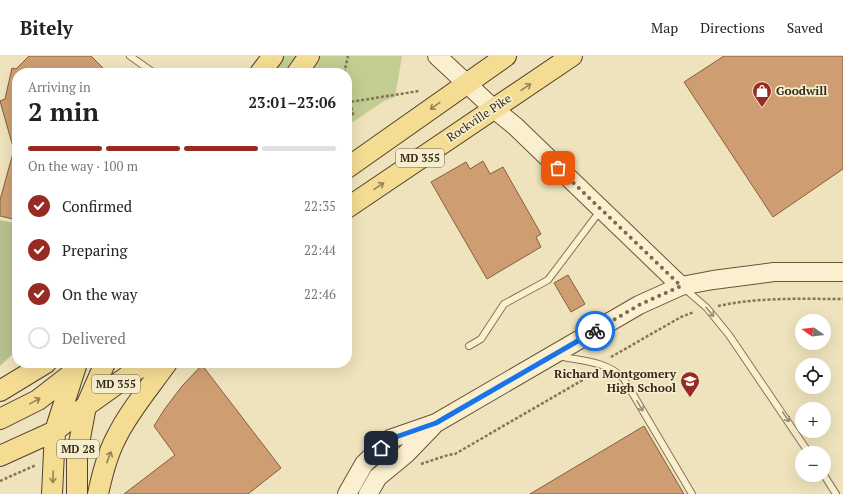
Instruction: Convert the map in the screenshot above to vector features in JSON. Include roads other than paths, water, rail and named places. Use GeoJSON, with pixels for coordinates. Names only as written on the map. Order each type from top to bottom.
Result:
{"type":"FeatureCollection","features":[{"type":"Feature","properties":{"kind":"main road"},"geometry":{"type":"LineString","coordinates":[[264,68],[273,56]]}},
{"type":"Feature","properties":{"kind":"main road"},"geometry":{"type":"LineString","coordinates":[[301,68],[309,56]]}},
{"type":"Feature","properties":{"kind":"main road","name":"MD 355"},"geometry":{"type":"LineString","coordinates":[[352,164],[506,56]]}},
{"type":"Feature","properties":{"kind":"main road","name":"Rockville Pike"},"geometry":{"type":"LineString","coordinates":[[352,205],[572,56]]}},
{"type":"Feature","properties":{"kind":"main road"},"geometry":{"type":"LineString","coordinates":[[4,389],[22,368]]}},
{"type":"Feature","properties":{"kind":"main road"},"geometry":{"type":"LineString","coordinates":[[4,389],[38,368]]}},
{"type":"Feature","properties":{"kind":"main road"},"geometry":{"type":"LineString","coordinates":[[0,419],[38,400],[77,368]]}},
{"type":"Feature","properties":{"kind":"main road","name":"MD 28"},"geometry":{"type":"LineString","coordinates":[[52,494],[55,431],[78,368]]}},
{"type":"Feature","properties":{"kind":"main road"},"geometry":{"type":"LineString","coordinates":[[55,431],[75,402],[103,368]]}},
{"type":"Feature","properties":{"kind":"main road","name":"MD 28"},"geometry":{"type":"LineString","coordinates":[[77,494],[77,454],[86,406],[104,368]]}},
{"type":"Feature","properties":{"kind":"main road","name":"MD 355"},"geometry":{"type":"LineString","coordinates":[[0,456],[55,431],[86,406],[139,368]]}},
{"type":"Feature","properties":{"kind":"main road"},"geometry":{"type":"LineString","coordinates":[[98,494],[103,471],[116,437],[163,368]]}},
{"type":"Feature","properties":{"kind":"street"},"geometry":{"type":"LineString","coordinates":[[437,56],[494,109],[515,126],[681,286]]}},
{"type":"Feature","properties":{"kind":"street"},"geometry":{"type":"LineString","coordinates":[[347,494],[364,464],[390,439],[436,423],[639,305],[681,286],[774,272],[843,272]]}},
{"type":"Feature","properties":{"kind":"street"},"geometry":{"type":"LineString","coordinates":[[368,494],[378,477],[406,454],[436,423]]}},
{"type":"Feature","properties":{"kind":"lane"},"geometry":{"type":"LineString","coordinates":[[130,56],[147,68]]}},
{"type":"Feature","properties":{"kind":"lane"},"geometry":{"type":"LineString","coordinates":[[469,346],[481,339],[504,304],[548,280],[602,209]]}},
{"type":"Feature","properties":{"kind":"lane"},"geometry":{"type":"LineString","coordinates":[[681,286],[707,308],[729,335],[805,446]]}},
{"type":"Feature","properties":{"kind":"lane"},"geometry":{"type":"LineString","coordinates":[[553,355],[604,365],[617,371],[624,379],[692,494]]}},
{"type":"Feature","properties":{"kind":"lane"},"geometry":{"type":"LineString","coordinates":[[828,482],[836,494]]}},
{"type":"Feature","properties":{"kind":"place","name":"Goodwill"},"geometry":{"type":"Point","coordinates":[762,108]}},
{"type":"Feature","properties":{"kind":"place","name":"Richard Montgomery High School"},"geometry":{"type":"Point","coordinates":[690,398]}}]}
